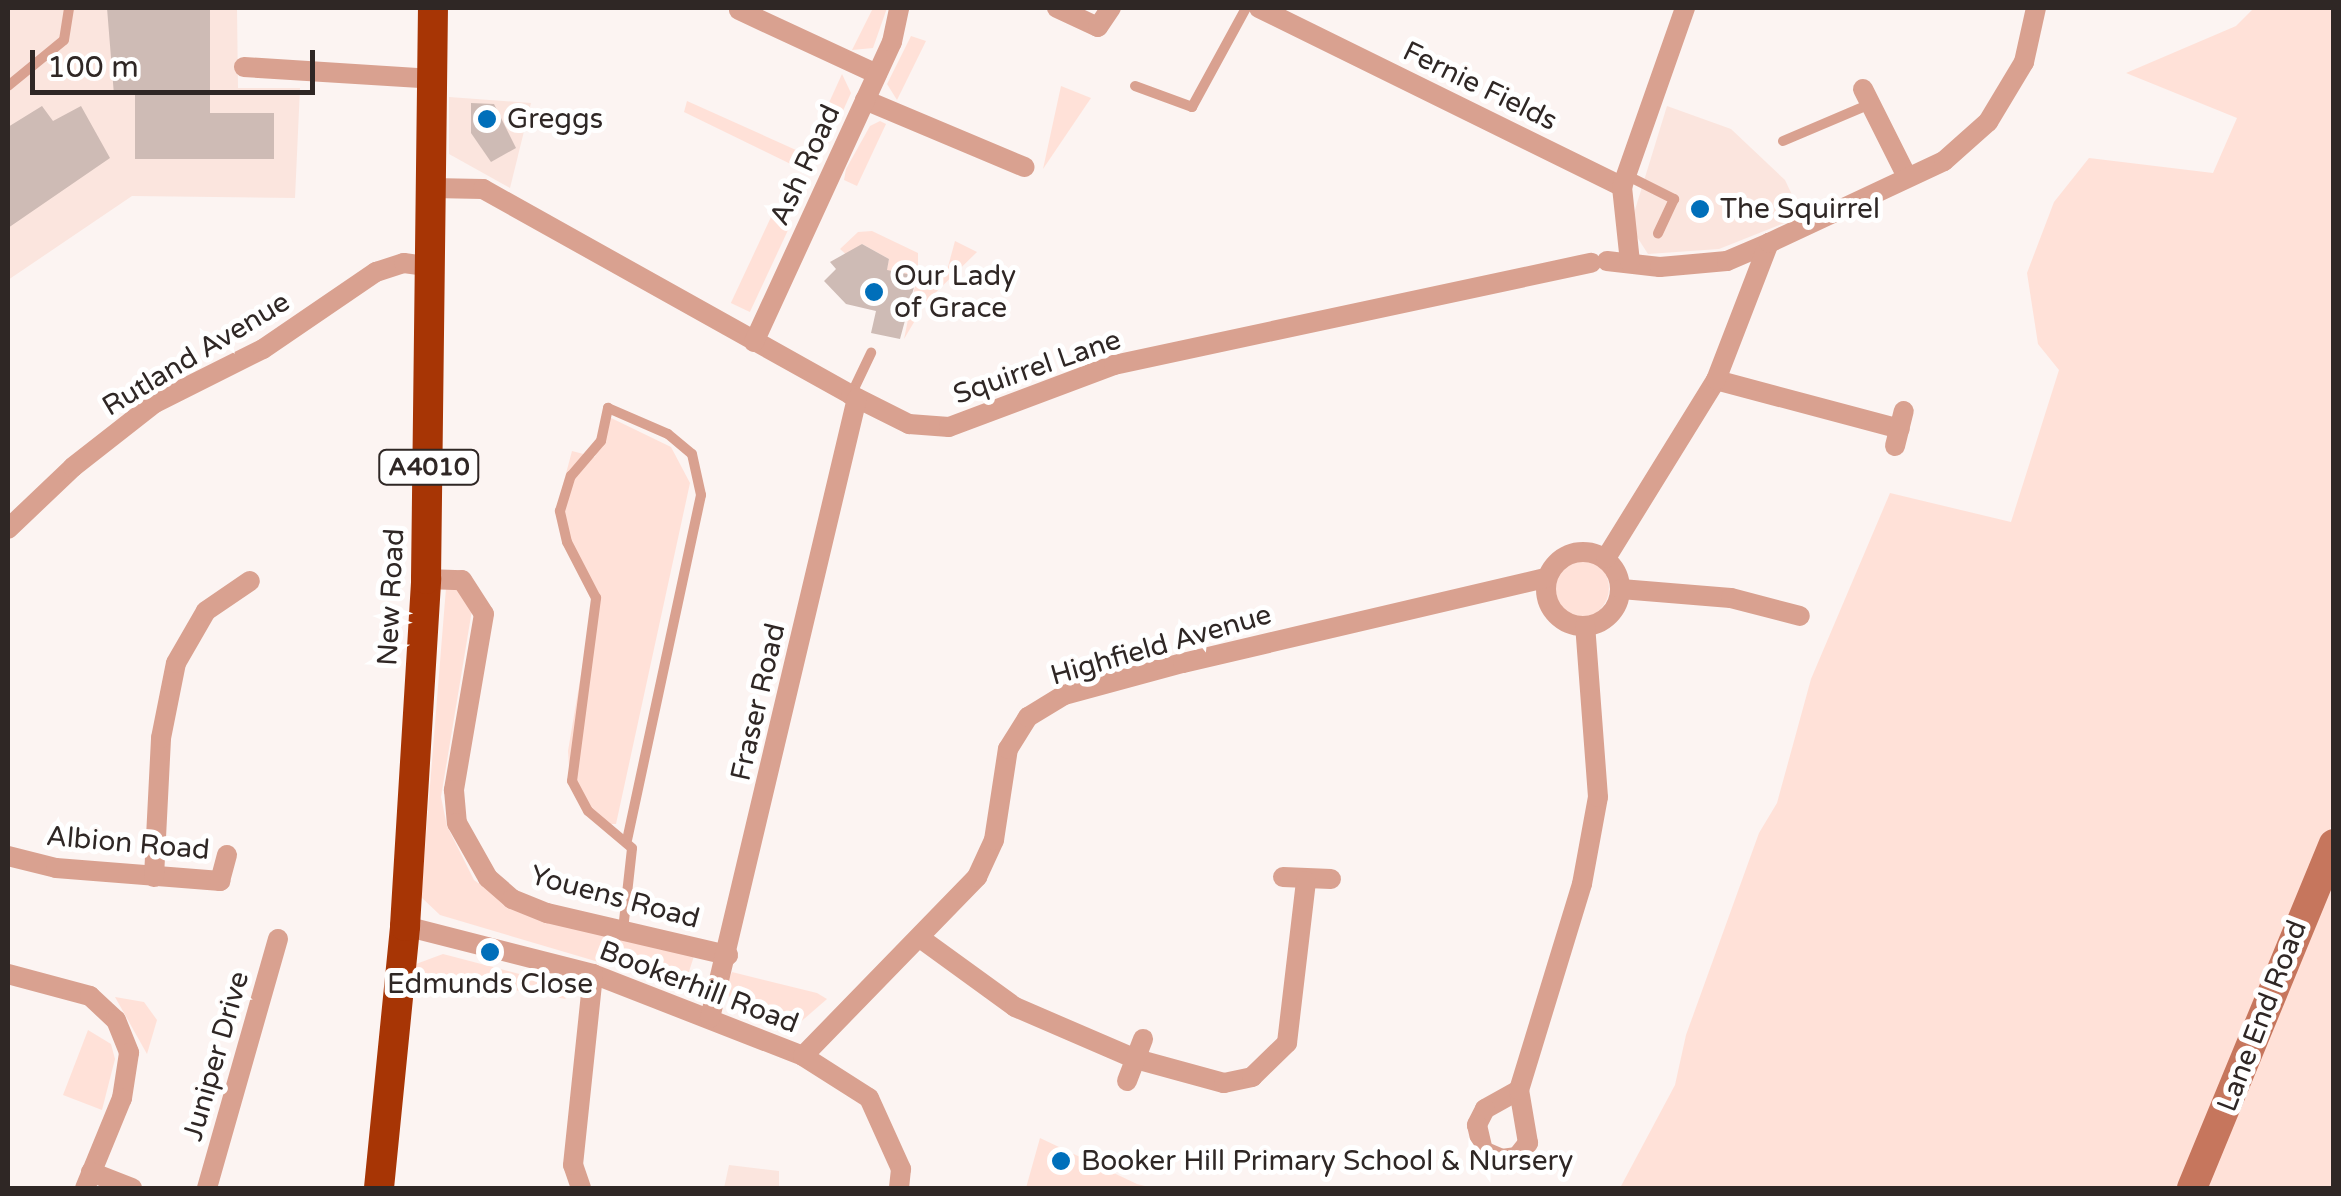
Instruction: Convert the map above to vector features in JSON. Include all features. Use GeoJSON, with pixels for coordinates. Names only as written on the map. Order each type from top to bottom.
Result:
{"type":"FeatureCollection","features":[{"type":"Feature","properties":{"kind":"highway","name":"New Road"},"geometry":{"type":"LineString","coordinates":[[379,1188],[405,926],[426,578],[433,8]]}},
{"type":"Feature","properties":{"kind":"street","name":"Ash Road"},"geometry":{"type":"LineString","coordinates":[[754,342],[877,74],[899,8]]}},
{"type":"Feature","properties":{"kind":"street"},"geometry":{"type":"LineString","coordinates":[[1057,8],[1098,27],[1111,8]]}},
{"type":"Feature","properties":{"kind":"street","name":"Fernie Fields"},"geometry":{"type":"LineString","coordinates":[[1260,8],[1624,181]]}},
{"type":"Feature","properties":{"kind":"street"},"geometry":{"type":"LineString","coordinates":[[1630,262],[1624,181],[1685,8]]}},
{"type":"Feature","properties":{"kind":"street","name":"Squirrel Lane"},"geometry":{"type":"LineString","coordinates":[[432,188],[483,189],[754,342],[909,424],[949,426],[1114,366],[1599,262],[1727,261],[1906,175],[1944,161],[1988,122],[2024,62],[2036,8]]}},
{"type":"Feature","properties":{"kind":"street"},"geometry":{"type":"LineString","coordinates":[[740,10],[877,74]]}},
{"type":"Feature","properties":{"kind":"street"},"geometry":{"type":"LineString","coordinates":[[244,67],[433,79]]}},
{"type":"Feature","properties":{"kind":"street"},"geometry":{"type":"LineString","coordinates":[[1867,96],[1906,175]]}},
{"type":"Feature","properties":{"kind":"street"},"geometry":{"type":"LineString","coordinates":[[864,100],[1024,167]]}},
{"type":"Feature","properties":{"kind":"street"},"geometry":{"type":"LineString","coordinates":[[1606,558],[1716,380],[1755,270],[1769,243]]}},
{"type":"Feature","properties":{"kind":"street","name":"Rutland Avenue"},"geometry":{"type":"LineString","coordinates":[[8,529],[73,467],[155,404],[263,349],[376,272],[404,263],[432,267]]}},
{"type":"Feature","properties":{"kind":"street"},"geometry":{"type":"LineString","coordinates":[[1716,380],[1900,429]]}},
{"type":"Feature","properties":{"kind":"street","name":"Fraser Road"},"geometry":{"type":"LineString","coordinates":[[710,1018],[728,956],[854,396]]}},
{"type":"Feature","properties":{"kind":"street"},"geometry":{"type":"LineString","coordinates":[[1570,552],[1606,558],[1620,589],[1610,614],[1585,626],[1558,618],[1549,606],[1546,578],[1570,552]]}},
{"type":"Feature","properties":{"kind":"street","name":"Youens Road"},"geometry":{"type":"LineString","coordinates":[[426,578],[462,580],[476,593],[484,614],[454,790],[469,854],[512,899],[728,956]]}},
{"type":"Feature","properties":{"kind":"street","name":"Highfield Avenue"},"geometry":{"type":"LineString","coordinates":[[803,1056],[977,877],[994,840],[1008,749],[1028,717],[1052,702],[1182,663],[1546,578]]}},
{"type":"Feature","properties":{"kind":"street"},"geometry":{"type":"LineString","coordinates":[[154,877],[161,738],[176,663],[206,611],[250,581]]}},
{"type":"Feature","properties":{"kind":"street"},"geometry":{"type":"LineString","coordinates":[[1620,589],[1731,598],[1800,616]]}},
{"type":"Feature","properties":{"kind":"street"},"geometry":{"type":"LineString","coordinates":[[1519,1090],[1582,884],[1598,796],[1585,626]]}},
{"type":"Feature","properties":{"kind":"street","name":"Lane End Road"},"geometry":{"type":"LineString","coordinates":[[2192,1188],[2334,844]]}},
{"type":"Feature","properties":{"kind":"street","name":"Albion Road"},"geometry":{"type":"LineString","coordinates":[[8,856],[56,868],[220,881],[227,856]]}},
{"type":"Feature","properties":{"kind":"street"},"geometry":{"type":"LineString","coordinates":[[1283,877],[1331,879]]}},
{"type":"Feature","properties":{"kind":"street"},"geometry":{"type":"LineString","coordinates":[[920,938],[1015,1008],[1224,1082],[1252,1077],[1287,1044],[1295,1018],[1306,880]]}},
{"type":"Feature","properties":{"kind":"street","name":"Bookerhill Road"},"geometry":{"type":"LineString","coordinates":[[405,926],[593,974],[803,1056],[869,1098],[901,1169],[899,1188]]}},
{"type":"Feature","properties":{"kind":"street","name":"Juniper Drive"},"geometry":{"type":"LineString","coordinates":[[207,1188],[278,938]]}},
{"type":"Feature","properties":{"kind":"street"},"geometry":{"type":"LineString","coordinates":[[8,974],[90,996],[116,1020],[129,1052],[122,1098],[88,1180],[132,1188]]}},
{"type":"Feature","properties":{"kind":"street"},"geometry":{"type":"LineString","coordinates":[[580,1188],[573,1165],[593,974]]}},
{"type":"Feature","properties":{"kind":"street"},"geometry":{"type":"LineString","coordinates":[[1127,1082],[1139,1049]]}},
{"type":"Feature","properties":{"kind":"lane"},"geometry":{"type":"LineString","coordinates":[[8,86],[64,40],[69,8]]}},
{"type":"Feature","properties":{"kind":"lane"},"geometry":{"type":"LineString","coordinates":[[1135,86],[1192,107],[1246,8]]}},
{"type":"Feature","properties":{"kind":"lane"},"geometry":{"type":"LineString","coordinates":[[1783,141],[1867,96]]}},
{"type":"Feature","properties":{"kind":"lane"},"geometry":{"type":"LineString","coordinates":[[1624,181],[1674,199],[1658,233]]}},
{"type":"Feature","properties":{"kind":"lane"},"geometry":{"type":"LineString","coordinates":[[854,396],[870,354]]}},
{"type":"Feature","properties":{"kind":"lane"},"geometry":{"type":"LineString","coordinates":[[623,930],[634,863],[628,839],[701,494],[692,454],[668,434],[608,408],[600,441],[570,476],[560,512],[567,542],[596,598],[572,781],[588,811],[628,839]]}},
{"type":"Feature","properties":{"kind":"shaded area"},"geometry":{"type":"Polygon","coordinates":[[[8,8],[237,8],[238,88],[300,88],[295,198],[132,196],[8,280],[8,8]]]}},
{"type":"Feature","properties":{"kind":"shaded area"},"geometry":{"type":"Polygon","coordinates":[[[873,8],[887,8],[873,48],[852,50],[873,8]]]}},
{"type":"Feature","properties":{"kind":"shaded area"},"geometry":{"type":"Polygon","coordinates":[[[2254,8],[2333,8],[2333,822],[2186,1188],[1620,1188],[1675,1085],[1686,1035],[1759,833],[1777,803],[1811,679],[1890,493],[2011,522],[2059,370],[2038,344],[2027,273],[2054,202],[2089,158],[2213,173],[2237,118],[2126,73],[2236,26],[2254,8]]]}},
{"type":"Feature","properties":{"kind":"shaded area"},"geometry":{"type":"Polygon","coordinates":[[[911,36],[926,41],[897,100],[887,84],[911,36]]]}},
{"type":"Feature","properties":{"kind":"shaded area"},"geometry":{"type":"Polygon","coordinates":[[[842,74],[851,93],[823,155],[808,149],[842,74]]]}},
{"type":"Feature","properties":{"kind":"shaded area"},"geometry":{"type":"Polygon","coordinates":[[[1061,86],[1091,98],[1043,169],[1061,86]]]}},
{"type":"Feature","properties":{"kind":"shaded area"},"geometry":{"type":"Polygon","coordinates":[[[449,97],[531,103],[510,188],[449,154],[449,97]]]}},
{"type":"Feature","properties":{"kind":"shaded area"},"geometry":{"type":"Polygon","coordinates":[[[687,101],[816,159],[809,173],[684,112],[687,101]]]}},
{"type":"Feature","properties":{"kind":"shaded area"},"geometry":{"type":"Polygon","coordinates":[[[1667,106],[1731,129],[1785,180],[1802,216],[1719,249],[1648,254],[1630,226],[1667,106]]]}},
{"type":"Feature","properties":{"kind":"shaded area"},"geometry":{"type":"Polygon","coordinates":[[[880,121],[886,124],[857,186],[844,180],[870,126],[880,121]]]}},
{"type":"Feature","properties":{"kind":"shaded area"},"geometry":{"type":"Polygon","coordinates":[[[771,217],[790,226],[750,312],[731,303],[771,217]]]}},
{"type":"Feature","properties":{"kind":"shaded area"},"geometry":{"type":"Polygon","coordinates":[[[872,231],[918,253],[918,270],[946,274],[955,241],[977,252],[926,302],[904,339],[917,276],[886,273],[889,259],[862,244],[849,257],[840,249],[858,232],[872,231]]]}},
{"type":"Feature","properties":{"kind":"shaded area"},"geometry":{"type":"Polygon","coordinates":[[[607,416],[671,447],[690,483],[616,824],[606,824],[589,815],[570,782],[568,751],[593,603],[564,546],[560,496],[572,451],[595,457],[607,416]]]}},
{"type":"Feature","properties":{"kind":"shaded area"},"geometry":{"type":"Polygon","coordinates":[[[1579,558],[1600,567],[1609,588],[1600,609],[1579,618],[1558,609],[1549,588],[1558,567],[1579,558]]]}},
{"type":"Feature","properties":{"kind":"shaded area"},"geometry":{"type":"Polygon","coordinates":[[[446,588],[464,588],[472,610],[441,797],[447,826],[474,880],[500,899],[694,956],[686,981],[663,981],[440,915],[421,897],[446,588]]]}},
{"type":"Feature","properties":{"kind":"shaded area"},"geometry":{"type":"Polygon","coordinates":[[[2333,864],[2333,1188],[2206,1188],[2333,864]]]}},
{"type":"Feature","properties":{"kind":"shaded area"},"geometry":{"type":"Polygon","coordinates":[[[443,954],[554,983],[566,999],[415,973],[416,964],[443,954]]]}},
{"type":"Feature","properties":{"kind":"shaded area"},"geometry":{"type":"Polygon","coordinates":[[[732,972],[817,993],[827,999],[789,1032],[740,1014],[725,989],[732,972]]]}},
{"type":"Feature","properties":{"kind":"shaded area"},"geometry":{"type":"Polygon","coordinates":[[[115,997],[144,1002],[157,1020],[147,1054],[115,997]]]}},
{"type":"Feature","properties":{"kind":"shaded area"},"geometry":{"type":"Polygon","coordinates":[[[88,1030],[111,1044],[115,1059],[102,1110],[63,1095],[88,1030]]]}},
{"type":"Feature","properties":{"kind":"shaded area","name":"Booker Hill Primary School & Nursery"},"geometry":{"type":"Polygon","coordinates":[[[1040,1138],[1137,1184],[1153,1188],[1026,1188],[1040,1138]]]}},
{"type":"Feature","properties":{"kind":"shaded area"},"geometry":{"type":"Polygon","coordinates":[[[729,1165],[779,1171],[779,1188],[724,1188],[729,1165]]]}},
{"type":"Feature","properties":{"kind":"building"},"geometry":{"type":"Polygon","coordinates":[[[107,8],[210,8],[210,113],[274,113],[274,159],[135,159],[135,95],[114,95],[107,8]]]}},
{"type":"Feature","properties":{"kind":"building","name":"Greggs"},"geometry":{"type":"Polygon","coordinates":[[[471,103],[494,104],[516,148],[491,162],[471,133],[471,103]]]}},
{"type":"Feature","properties":{"kind":"building"},"geometry":{"type":"Polygon","coordinates":[[[42,106],[53,121],[81,106],[110,158],[8,228],[8,127],[42,106]]]}},
{"type":"Feature","properties":{"kind":"building","name":"Our Lady of Grace"},"geometry":{"type":"Polygon","coordinates":[[[862,244],[889,259],[887,270],[917,276],[900,339],[871,333],[876,311],[846,304],[824,281],[836,269],[830,262],[862,244]]]}},
{"type":"Feature","properties":{"kind":"place","name":"Greggs"},"geometry":{"type":"Point","coordinates":[487,119]}},
{"type":"Feature","properties":{"kind":"place","name":"The Squirrel"},"geometry":{"type":"Point","coordinates":[1700,209]}},
{"type":"Feature","properties":{"kind":"place","name":"Our Lady of Grace"},"geometry":{"type":"Point","coordinates":[874,292]}},
{"type":"Feature","properties":{"kind":"place","name":"Edmunds Close"},"geometry":{"type":"Point","coordinates":[490,952]}},
{"type":"Feature","properties":{"kind":"place","name":"Booker Hill Primary School & Nursery"},"geometry":{"type":"Point","coordinates":[1061,1161]}}]}
